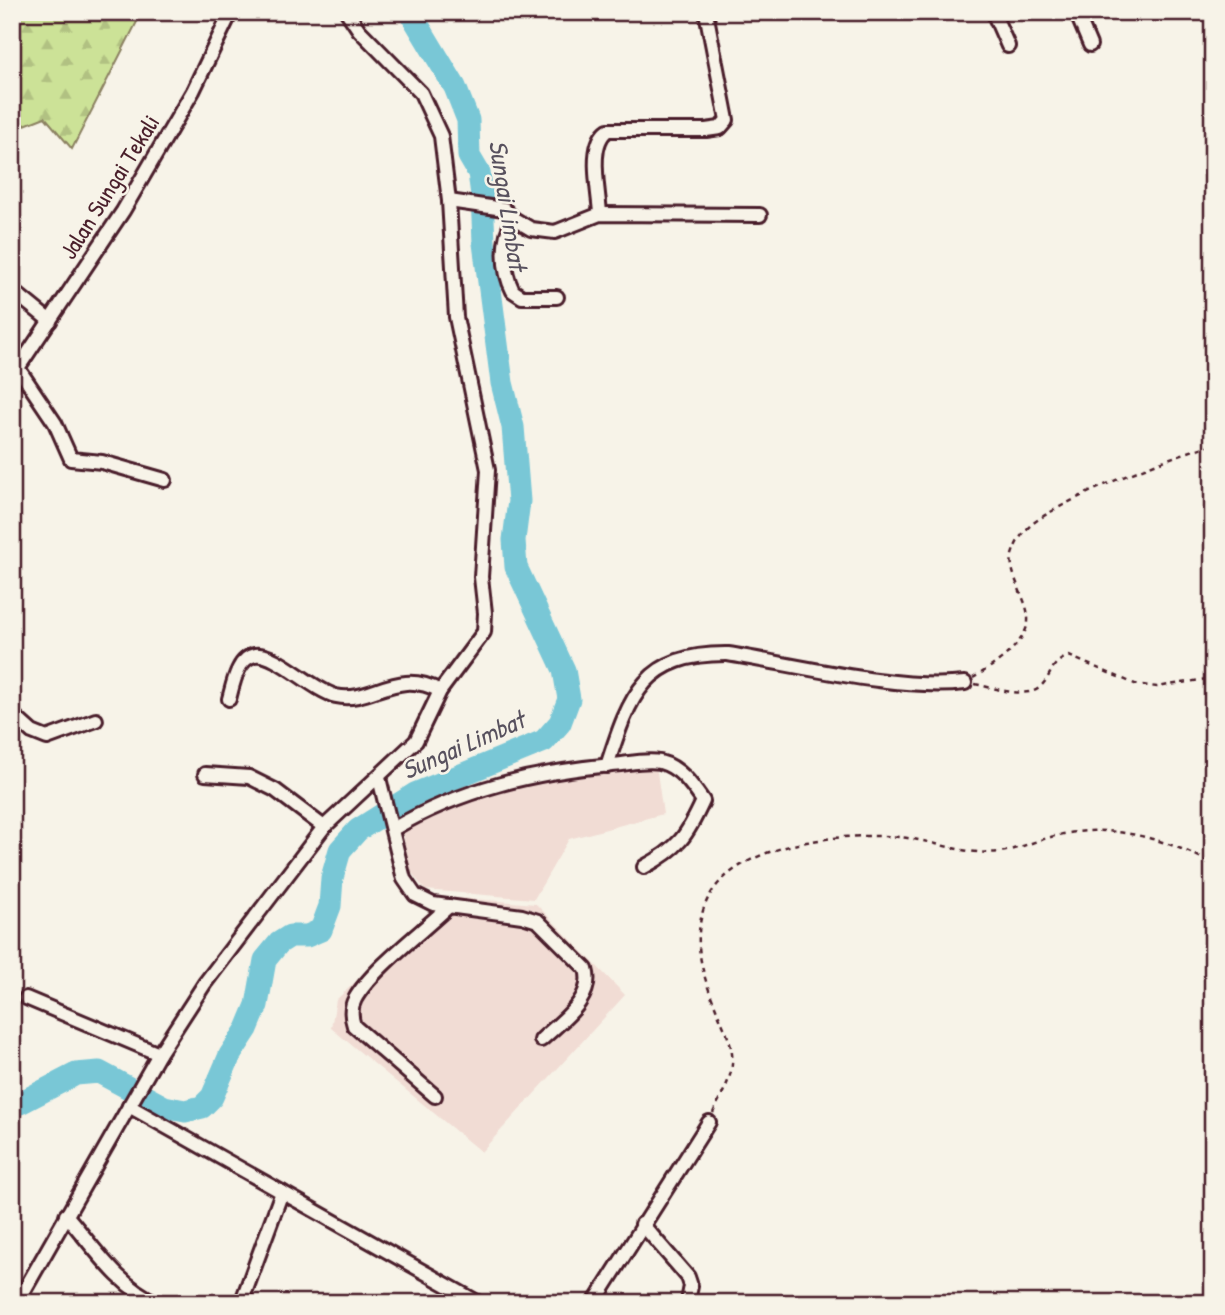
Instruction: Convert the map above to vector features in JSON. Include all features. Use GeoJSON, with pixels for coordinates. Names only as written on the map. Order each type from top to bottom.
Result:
{"type":"FeatureCollection","features":[{"type":"Feature","properties":{"kind":"street","name":"Jalan Sungai Tekali"},"geometry":{"type":"LineString","coordinates":[[15,373],[122,211],[193,91],[231,12]]}},
{"type":"Feature","properties":{"kind":"street"},"geometry":{"type":"LineString","coordinates":[[17,1303],[142,1082],[237,939],[324,827],[416,741],[440,691],[484,632],[481,577],[488,470],[456,317],[449,201],[441,136],[421,93],[359,30],[347,12]]}},
{"type":"Feature","properties":{"kind":"street"},"geometry":{"type":"LineString","coordinates":[[600,214],[597,150],[603,133],[608,130],[706,130],[720,128],[727,120],[706,12]]}},
{"type":"Feature","properties":{"kind":"street"},"geometry":{"type":"LineString","coordinates":[[993,12],[1008,46]]}},
{"type":"Feature","properties":{"kind":"street"},"geometry":{"type":"LineString","coordinates":[[1076,12],[1090,45]]}},
{"type":"Feature","properties":{"kind":"street"},"geometry":{"type":"LineString","coordinates":[[449,201],[504,209],[531,229],[555,232],[600,214],[760,215]]}},
{"type":"Feature","properties":{"kind":"street"},"geometry":{"type":"LineString","coordinates":[[514,219],[505,232],[504,243],[513,290],[522,297],[557,297]]}},
{"type":"Feature","properties":{"kind":"street"},"geometry":{"type":"LineString","coordinates":[[12,290],[50,321]]}},
{"type":"Feature","properties":{"kind":"street"},"geometry":{"type":"LineString","coordinates":[[15,373],[55,423],[71,459],[102,462],[165,480]]}},
{"type":"Feature","properties":{"kind":"street"},"geometry":{"type":"LineString","coordinates":[[607,765],[640,686],[654,672],[682,659],[703,654],[729,654],[901,682],[943,685],[965,682]]}},
{"type":"Feature","properties":{"kind":"street"},"geometry":{"type":"LineString","coordinates":[[229,699],[240,667],[247,658],[256,655],[268,657],[314,687],[336,696],[350,697],[382,686],[410,682],[427,683],[440,691]]}},
{"type":"Feature","properties":{"kind":"street"},"geometry":{"type":"LineString","coordinates":[[12,714],[32,732],[47,738],[96,720]]}},
{"type":"Feature","properties":{"kind":"street"},"geometry":{"type":"LineString","coordinates":[[392,825],[466,793],[563,771],[660,762],[688,779],[703,801],[688,834],[671,852],[644,867]]}},
{"type":"Feature","properties":{"kind":"street"},"geometry":{"type":"LineString","coordinates":[[205,774],[248,778],[275,790],[324,827]]}},
{"type":"Feature","properties":{"kind":"street"},"geometry":{"type":"LineString","coordinates":[[379,778],[404,879],[415,895],[433,904],[522,916],[538,922],[586,968],[589,979],[585,995],[541,1040]]}},
{"type":"Feature","properties":{"kind":"street"},"geometry":{"type":"LineString","coordinates":[[435,1096],[354,1026],[351,1010],[365,985],[449,906]]}},
{"type":"Feature","properties":{"kind":"street"},"geometry":{"type":"LineString","coordinates":[[26,998],[159,1054]]}},
{"type":"Feature","properties":{"kind":"street"},"geometry":{"type":"LineString","coordinates":[[131,1103],[479,1303]]}},
{"type":"Feature","properties":{"kind":"street"},"geometry":{"type":"LineString","coordinates":[[594,1303],[709,1122]]}},
{"type":"Feature","properties":{"kind":"street"},"geometry":{"type":"LineString","coordinates":[[243,1298],[282,1192]]}},
{"type":"Feature","properties":{"kind":"street"},"geometry":{"type":"LineString","coordinates":[[66,1215],[122,1281],[138,1294],[157,1303]]}},
{"type":"Feature","properties":{"kind":"street"},"geometry":{"type":"LineString","coordinates":[[642,1224],[688,1277],[691,1286],[689,1302]]}},
{"type":"Feature","properties":{"kind":"path"},"geometry":{"type":"LineString","coordinates":[[965,682],[988,669],[1017,643],[1028,623],[1027,608],[1013,575],[1011,558],[1019,537],[1033,523],[1074,501],[1191,450],[1213,445]]}},
{"type":"Feature","properties":{"kind":"path"},"geometry":{"type":"LineString","coordinates":[[965,682],[1019,692],[1033,691],[1041,687],[1056,661],[1069,656],[1135,684],[1157,687],[1213,678]]}},
{"type":"Feature","properties":{"kind":"path"},"geometry":{"type":"LineString","coordinates":[[709,1122],[733,1062],[730,1042],[706,985],[697,941],[705,905],[720,879],[740,866],[789,846],[837,838],[899,837],[978,852],[999,852],[1057,835],[1091,830],[1165,841],[1213,864]]}},
{"type":"Feature","properties":{"kind":"shaded area"},"geometry":{"type":"Polygon","coordinates":[[[656,765],[663,814],[569,839],[534,899],[425,890],[408,868],[403,831],[472,796],[552,778],[656,765]]]}},
{"type":"Feature","properties":{"kind":"shaded area"},"geometry":{"type":"Polygon","coordinates":[[[446,897],[536,904],[625,995],[481,1152],[331,1028],[336,1000],[446,897]]]}},
{"type":"Feature","properties":{"kind":"green space"},"geometry":{"type":"Polygon","coordinates":[[[12,12],[142,12],[72,149],[45,117],[12,130],[12,12]]]}},
{"type":"Feature","properties":{"kind":"waterway","name":"Sungai Limbat"},"geometry":{"type":"LineString","coordinates":[[12,1102],[20,1103],[76,1074],[99,1072],[164,1107],[185,1111],[202,1107],[212,1097],[230,1055],[247,1029],[257,1005],[265,960],[279,943],[290,936],[307,936],[321,930],[330,906],[332,878],[340,850],[358,830],[415,794],[544,741],[560,723],[569,699],[564,670],[516,567],[514,540],[519,501],[513,427],[502,383],[484,243],[482,195],[479,173],[469,156],[468,120],[455,87],[410,12]]}}]}
